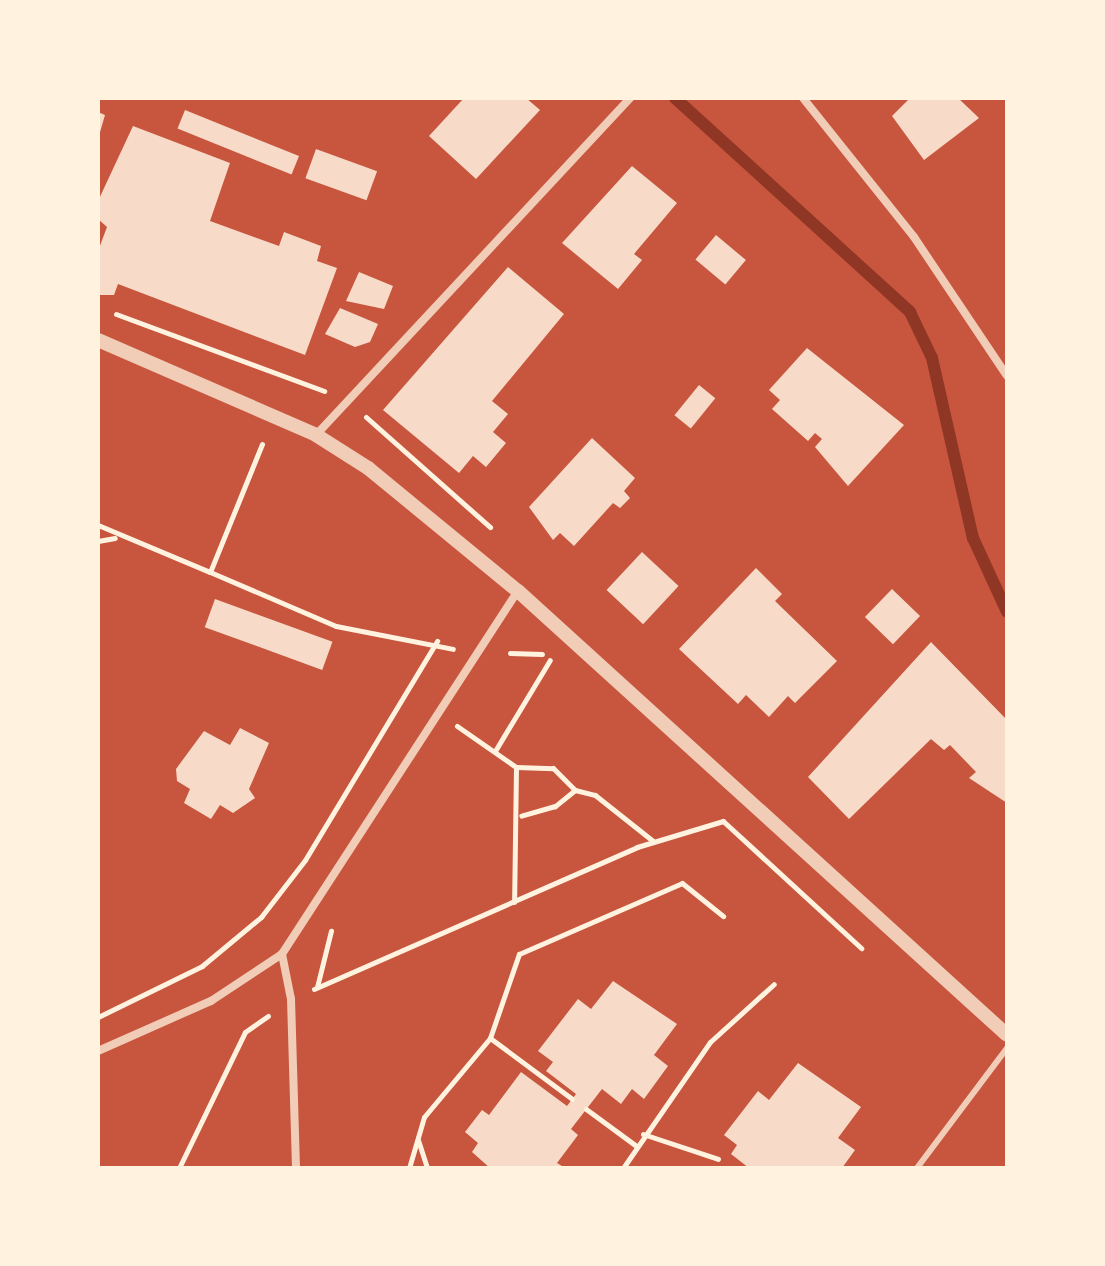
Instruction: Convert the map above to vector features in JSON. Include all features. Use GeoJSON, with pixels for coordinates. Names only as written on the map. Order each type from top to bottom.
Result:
{"type":"FeatureCollection","features":[{"type":"Feature","properties":{"kind":"street"},"geometry":{"type":"LineString","coordinates":[[316,435],[630,98]]}},
{"type":"Feature","properties":{"kind":"street"},"geometry":{"type":"LineString","coordinates":[[803,98],[914,237],[1007,376]]}},
{"type":"Feature","properties":{"kind":"street"},"geometry":{"type":"LineString","coordinates":[[98,340],[316,435],[368,468],[518,591],[1007,1035]]}},
{"type":"Feature","properties":{"kind":"street"},"geometry":{"type":"LineString","coordinates":[[98,1051],[211,1001],[282,954],[518,591]]}},
{"type":"Feature","properties":{"kind":"street"},"geometry":{"type":"LineString","coordinates":[[282,954],[291,999],[296,1168]]}},
{"type":"Feature","properties":{"kind":"lane"},"geometry":{"type":"LineString","coordinates":[[917,1168],[1007,1048]]}},
{"type":"Feature","properties":{"kind":"path"},"geometry":{"type":"LineString","coordinates":[[210,572],[262,444]]}},
{"type":"Feature","properties":{"kind":"path"},"geometry":{"type":"LineString","coordinates":[[98,525],[116,537],[210,572],[336,626],[437,641],[305,860],[261,917],[202,966],[98,1017]]}},
{"type":"Feature","properties":{"kind":"path"},"geometry":{"type":"LineString","coordinates":[[98,541],[116,537]]}},
{"type":"Feature","properties":{"kind":"path"},"geometry":{"type":"LineString","coordinates":[[494,752],[553,663],[528,649],[497,658]]}},
{"type":"Feature","properties":{"kind":"path"},"geometry":{"type":"LineString","coordinates":[[451,722],[516,767],[553,768],[575,790],[595,795],[653,841]]}},
{"type":"Feature","properties":{"kind":"path"},"geometry":{"type":"LineString","coordinates":[[514,902],[521,816],[516,767]]}},
{"type":"Feature","properties":{"kind":"path"},"geometry":{"type":"LineString","coordinates":[[521,816],[555,806],[575,790]]}},
{"type":"Feature","properties":{"kind":"path"},"geometry":{"type":"LineString","coordinates":[[179,1168],[245,1032],[291,999],[653,841],[723,821],[861,948]]}},
{"type":"Feature","properties":{"kind":"path"},"geometry":{"type":"LineString","coordinates":[[409,1168],[424,1117],[490,1038],[519,954],[682,883],[723,916]]}},
{"type":"Feature","properties":{"kind":"path"},"geometry":{"type":"LineString","coordinates":[[623,1168],[635,1145],[710,1042],[774,984]]}},
{"type":"Feature","properties":{"kind":"path"},"geometry":{"type":"LineString","coordinates":[[490,1038],[572,1099]]}},
{"type":"Feature","properties":{"kind":"path"},"geometry":{"type":"LineString","coordinates":[[586,1109],[635,1145]]}},
{"type":"Feature","properties":{"kind":"path"},"geometry":{"type":"LineString","coordinates":[[643,1134],[718,1159]]}},
{"type":"Feature","properties":{"kind":"path"},"geometry":{"type":"LineString","coordinates":[[417,1140],[427,1168]]}},
{"type":"Feature","properties":{"kind":"building"},"geometry":{"type":"Polygon","coordinates":[[[464,98],[526,98],[540,110],[476,179],[429,136],[464,98]]]}},
{"type":"Feature","properties":{"kind":"building"},"geometry":{"type":"Polygon","coordinates":[[[910,98],[958,98],[979,118],[924,160],[892,116],[910,98]]]}},
{"type":"Feature","properties":{"kind":"building"},"geometry":{"type":"Polygon","coordinates":[[[185,110],[299,156],[292,175],[178,129],[185,110]]]}},
{"type":"Feature","properties":{"kind":"building"},"geometry":{"type":"Polygon","coordinates":[[[98,112],[105,115],[98,139],[98,112]]]}},
{"type":"Feature","properties":{"kind":"building"},"geometry":{"type":"Polygon","coordinates":[[[133,126],[230,163],[210,221],[279,246],[284,232],[321,246],[317,261],[337,268],[305,355],[118,284],[114,295],[98,295],[98,251],[107,227],[98,219],[98,201],[133,126]]]}},
{"type":"Feature","properties":{"kind":"building"},"geometry":{"type":"Polygon","coordinates":[[[316,149],[377,171],[366,200],[305,178],[316,149]]]}},
{"type":"Feature","properties":{"kind":"building"},"geometry":{"type":"Polygon","coordinates":[[[632,166],[677,203],[634,254],[642,260],[618,289],[562,243],[632,166]]]}},
{"type":"Feature","properties":{"kind":"building"},"geometry":{"type":"Polygon","coordinates":[[[716,235],[746,260],[725,285],[695,260],[716,235]]]}},
{"type":"Feature","properties":{"kind":"building"},"geometry":{"type":"Polygon","coordinates":[[[508,267],[564,314],[492,401],[508,414],[493,432],[506,443],[486,467],[473,456],[459,473],[383,410],[508,267]]]}},
{"type":"Feature","properties":{"kind":"building"},"geometry":{"type":"Polygon","coordinates":[[[359,272],[393,286],[384,309],[346,301],[359,272]]]}},
{"type":"Feature","properties":{"kind":"building"},"geometry":{"type":"Polygon","coordinates":[[[340,308],[378,324],[370,342],[355,347],[325,334],[340,308]]]}},
{"type":"Feature","properties":{"kind":"building"},"geometry":{"type":"Polygon","coordinates":[[[807,348],[904,425],[848,486],[815,447],[822,439],[815,433],[808,441],[772,409],[780,400],[769,390],[807,348]]]}},
{"type":"Feature","properties":{"kind":"building"},"geometry":{"type":"Polygon","coordinates":[[[699,385],[715,398],[691,429],[674,415],[699,385]]]}},
{"type":"Feature","properties":{"kind":"building"},"geometry":{"type":"Polygon","coordinates":[[[592,438],[635,478],[624,491],[630,498],[620,508],[613,503],[574,546],[560,533],[553,540],[529,507],[592,438]]]}},
{"type":"Feature","properties":{"kind":"building"},"geometry":{"type":"Polygon","coordinates":[[[642,552],[679,586],[643,624],[607,590],[642,552]]]}},
{"type":"Feature","properties":{"kind":"building"},"geometry":{"type":"Polygon","coordinates":[[[756,568],[782,594],[775,601],[837,661],[795,703],[788,696],[769,717],[746,695],[738,704],[679,649],[756,568]]]}},
{"type":"Feature","properties":{"kind":"building"},"geometry":{"type":"Polygon","coordinates":[[[892,589],[920,616],[893,644],[865,617],[892,589]]]}},
{"type":"Feature","properties":{"kind":"building"},"geometry":{"type":"Polygon","coordinates":[[[215,599],[332,642],[322,670],[205,627],[215,599]]]}},
{"type":"Feature","properties":{"kind":"building"},"geometry":{"type":"Polygon","coordinates":[[[931,642],[1007,720],[1007,803],[969,778],[976,772],[950,745],[944,750],[931,739],[849,819],[808,777],[931,642]]]}},
{"type":"Feature","properties":{"kind":"building"},"geometry":{"type":"Polygon","coordinates":[[[240,728],[269,743],[249,789],[255,798],[233,813],[220,805],[211,819],[184,803],[190,789],[177,781],[176,769],[204,731],[230,745],[240,728]]]}},
{"type":"Feature","properties":{"kind":"building"},"geometry":{"type":"Polygon","coordinates":[[[613,981],[677,1024],[654,1055],[668,1066],[644,1099],[632,1089],[621,1104],[602,1089],[571,1129],[578,1135],[557,1163],[565,1168],[490,1168],[472,1152],[478,1143],[465,1132],[482,1110],[489,1115],[521,1072],[567,1106],[576,1094],[546,1071],[553,1062],[538,1051],[578,999],[591,1009],[613,981]]]}},
{"type":"Feature","properties":{"kind":"building"},"geometry":{"type":"Polygon","coordinates":[[[798,1063],[861,1107],[838,1138],[855,1150],[842,1168],[749,1168],[731,1154],[737,1145],[724,1135],[758,1091],[769,1100],[798,1063]]]}},
{"type":"Feature","properties":{"kind":"waterway"},"geometry":{"type":"LineString","coordinates":[[675,98],[910,312],[932,358],[973,538],[1007,612]]}}]}
